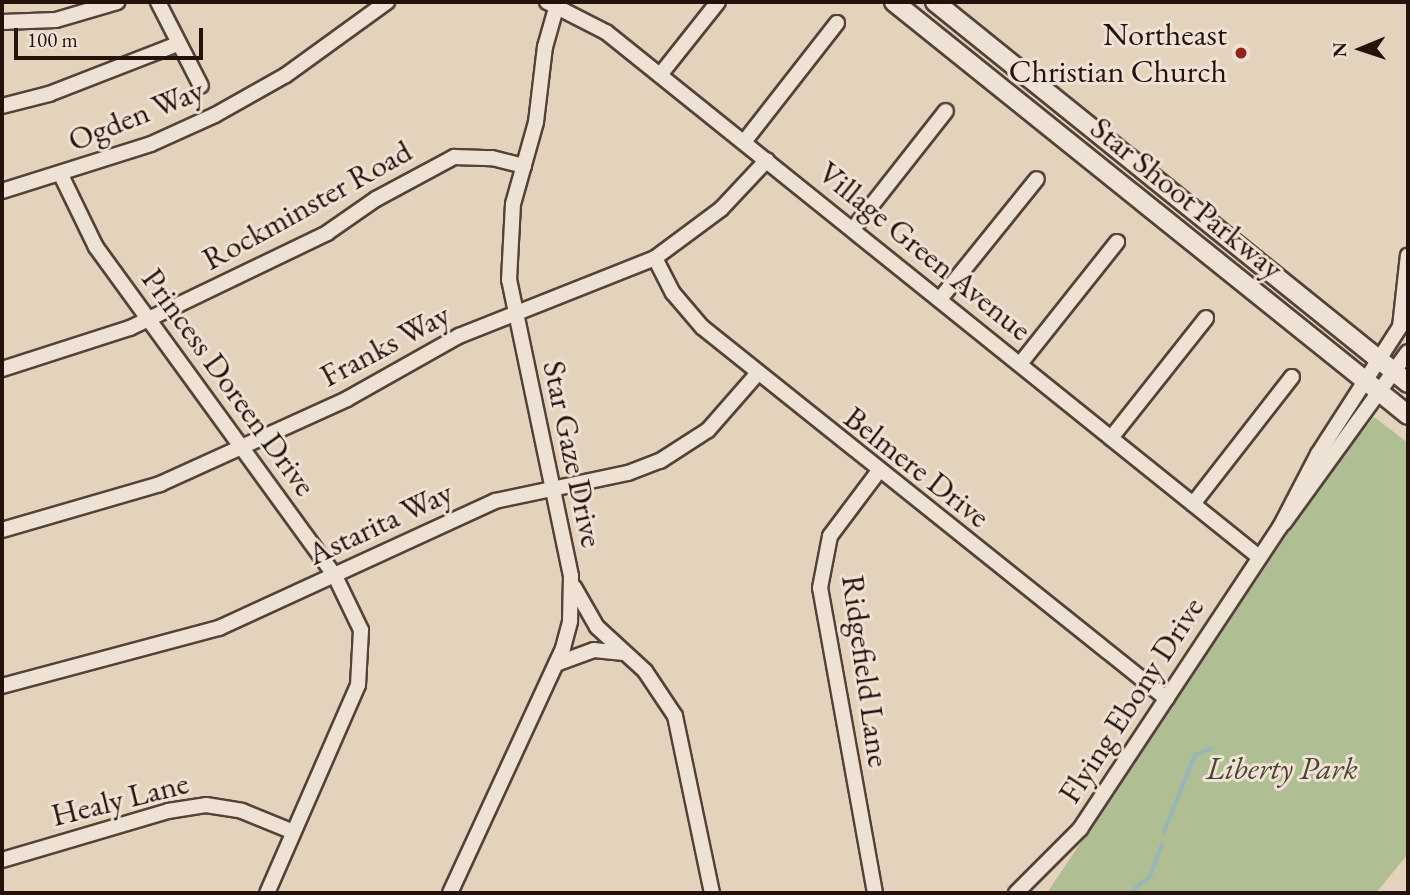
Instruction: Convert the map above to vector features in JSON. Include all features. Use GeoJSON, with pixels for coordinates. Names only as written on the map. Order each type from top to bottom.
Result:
{"type":"FeatureCollection","features":[{"type":"Feature","properties":{"kind":"street"},"geometry":{"type":"LineString","coordinates":[[2,22],[56,20],[117,2]]}},
{"type":"Feature","properties":{"kind":"street"},"geometry":{"type":"LineString","coordinates":[[158,2],[201,86]]}},
{"type":"Feature","properties":{"kind":"street","name":"Ogden Way"},"geometry":{"type":"LineString","coordinates":[[2,191],[61,175],[151,144],[215,115],[286,75],[369,7],[387,2]]}},
{"type":"Feature","properties":{"kind":"street"},"geometry":{"type":"LineString","coordinates":[[660,75],[718,2]]}},
{"type":"Feature","properties":{"kind":"street","name":"Star Shoot Parkway"},"geometry":{"type":"LineString","coordinates":[[899,2],[1408,415]]}},
{"type":"Feature","properties":{"kind":"street","name":"Star Shoot Parkway"},"geometry":{"type":"LineString","coordinates":[[935,2],[1408,383]]}},
{"type":"Feature","properties":{"kind":"street","name":"Village Green Avenue"},"geometry":{"type":"LineString","coordinates":[[551,5],[606,32],[1259,556]]}},
{"type":"Feature","properties":{"kind":"street","name":"Star Gaze Drive"},"geometry":{"type":"LineString","coordinates":[[450,893],[556,664],[570,621],[572,582],[516,315],[509,236],[536,122],[551,5]]}},
{"type":"Feature","properties":{"kind":"street"},"geometry":{"type":"LineString","coordinates":[[744,142],[837,23]]}},
{"type":"Feature","properties":{"kind":"street"},"geometry":{"type":"LineString","coordinates":[[2,106],[49,94],[178,44]]}},
{"type":"Feature","properties":{"kind":"street"},"geometry":{"type":"LineString","coordinates":[[853,229],[946,111]]}},
{"type":"Feature","properties":{"kind":"street","name":"Rockminster Road"},"geometry":{"type":"LineString","coordinates":[[2,369],[149,319],[327,233],[376,199],[454,157],[492,158],[524,166]]}},
{"type":"Feature","properties":{"kind":"street","name":"Franks Way"},"geometry":{"type":"LineString","coordinates":[[2,530],[160,484],[347,399],[459,336],[655,258],[721,209],[766,160]]}},
{"type":"Feature","properties":{"kind":"street","name":"Princess Doreen Drive"},"geometry":{"type":"LineString","coordinates":[[61,175],[83,226],[335,576],[361,630],[361,671],[267,893]]}},
{"type":"Feature","properties":{"kind":"street"},"geometry":{"type":"LineString","coordinates":[[940,299],[1037,179]]}},
{"type":"Feature","properties":{"kind":"street"},"geometry":{"type":"LineString","coordinates":[[1020,364],[1117,242]]}},
{"type":"Feature","properties":{"kind":"street","name":"Flying Ebony Drive"},"geometry":{"type":"LineString","coordinates":[[1016,893],[1080,829],[1280,527],[1318,454],[1387,366],[1400,327],[1407,286],[1408,255]]}},
{"type":"Feature","properties":{"kind":"street","name":"Belmere Drive"},"geometry":{"type":"LineString","coordinates":[[655,258],[685,310],[757,374],[1167,699]]}},
{"type":"Feature","properties":{"kind":"street"},"geometry":{"type":"LineString","coordinates":[[1111,438],[1206,318]]}},
{"type":"Feature","properties":{"kind":"street","name":"Flying Ebony Drive"},"geometry":{"type":"LineString","coordinates":[[1387,366],[1408,352]]}},
{"type":"Feature","properties":{"kind":"street","name":"Astarita Way"},"geometry":{"type":"LineString","coordinates":[[2,686],[219,628],[495,501],[628,473],[678,452],[708,430],[757,374]]}},
{"type":"Feature","properties":{"kind":"street"},"geometry":{"type":"LineString","coordinates":[[1193,504],[1292,377]]}},
{"type":"Feature","properties":{"kind":"street","name":"Ridgefield Lane"},"geometry":{"type":"LineString","coordinates":[[875,893],[820,588],[830,536],[878,472]]}},
{"type":"Feature","properties":{"kind":"street"},"geometry":{"type":"LineString","coordinates":[[572,582],[597,627],[658,686],[675,716],[712,893]]}},
{"type":"Feature","properties":{"kind":"street"},"geometry":{"type":"LineString","coordinates":[[556,664],[594,650],[625,654]]}},
{"type":"Feature","properties":{"kind":"street","name":"Healy Lane"},"geometry":{"type":"LineString","coordinates":[[2,860],[168,811],[206,805],[242,811],[291,831]]}},
{"type":"Feature","properties":{"kind":"green space","name":"Liberty Park"},"geometry":{"type":"Polygon","coordinates":[[[1374,417],[1408,443],[1408,854],[1376,893],[1047,893],[1320,484],[1374,417]]]}},
{"type":"Feature","properties":{"kind":"waterway"},"geometry":{"type":"LineString","coordinates":[[1164,832],[1195,755],[1210,749]]}},
{"type":"Feature","properties":{"kind":"waterway"},"geometry":{"type":"LineString","coordinates":[[1130,893],[1150,876],[1162,845]]}},
{"type":"Feature","properties":{"kind":"place","name":"Northeast Christian Church"},"geometry":{"type":"Point","coordinates":[1241,53]}}]}
